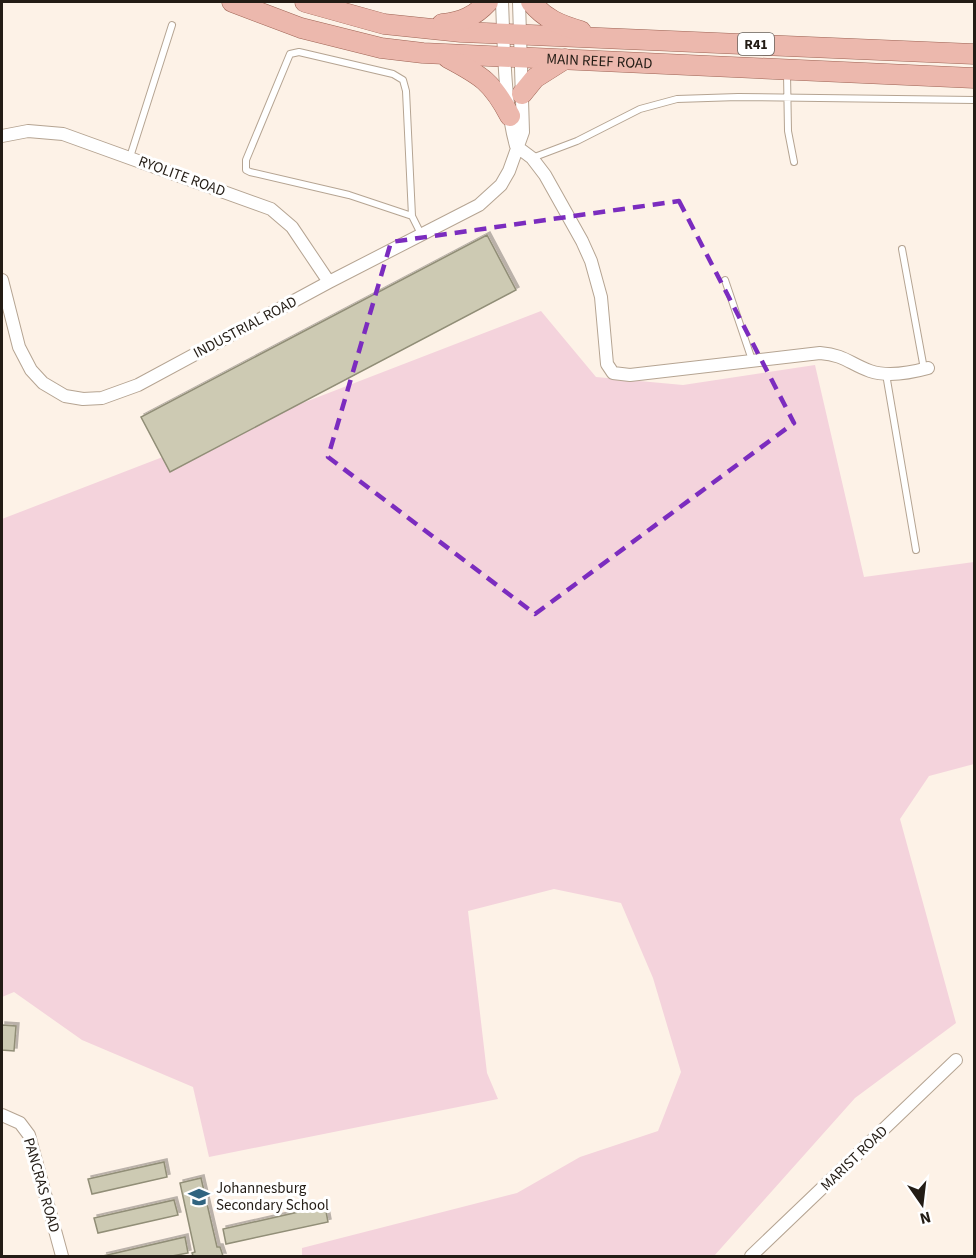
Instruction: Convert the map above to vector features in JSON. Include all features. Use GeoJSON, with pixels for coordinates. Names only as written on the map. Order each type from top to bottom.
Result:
{"type":"FeatureCollection","features":[{"type":"Feature","properties":{"kind":"main road","name":"MAIN REEF ROAD"},"geometry":{"type":"LineString","coordinates":[[232,2],[302,28],[346,40],[381,48],[442,55],[975,78]]}},
{"type":"Feature","properties":{"kind":"main road","name":"MAIN REEF ROAD"},"geometry":{"type":"LineString","coordinates":[[305,2],[384,24],[410,27],[512,34],[975,54]]}},
{"type":"Feature","properties":{"kind":"main road"},"geometry":{"type":"LineString","coordinates":[[410,27],[455,23],[479,12],[488,2]]}},
{"type":"Feature","properties":{"kind":"main road"},"geometry":{"type":"LineString","coordinates":[[531,2],[541,14],[554,22],[607,38]]}},
{"type":"Feature","properties":{"kind":"main road"},"geometry":{"type":"LineString","coordinates":[[442,55],[489,82],[499,94],[510,116]]}},
{"type":"Feature","properties":{"kind":"main road"},"geometry":{"type":"LineString","coordinates":[[522,94],[536,78],[565,59]]}},
{"type":"Feature","properties":{"kind":"street"},"geometry":{"type":"LineString","coordinates":[[502,2],[512,34],[513,57]]}},
{"type":"Feature","properties":{"kind":"street"},"geometry":{"type":"LineString","coordinates":[[519,2],[512,34],[510,116],[516,146],[532,158],[570,218],[591,261],[601,297],[607,364],[613,373],[630,375],[820,353],[845,358],[869,371],[886,375],[926,369]]}},
{"type":"Feature","properties":{"kind":"street","name":"INDUSTRIAL ROAD"},"geometry":{"type":"LineString","coordinates":[[2,280],[19,347],[31,370],[52,390],[65,396],[83,399],[102,398],[138,385],[329,282],[479,205],[492,195],[509,171],[516,146],[523,132],[522,94],[513,57]]}},
{"type":"Feature","properties":{"kind":"street","name":"RYOLITE ROAD"},"geometry":{"type":"LineString","coordinates":[[2,136],[28,131],[63,134],[271,209],[292,227],[329,282]]}},
{"type":"Feature","properties":{"kind":"street","name":"MARIST ROAD"},"geometry":{"type":"LineString","coordinates":[[751,1257],[956,1060]]}},
{"type":"Feature","properties":{"kind":"street","name":"PANCRAS ROAD"},"geometry":{"type":"LineString","coordinates":[[2,1115],[20,1123],[29,1135],[62,1257]]}},
{"type":"Feature","properties":{"kind":"lane"},"geometry":{"type":"LineString","coordinates":[[130,157],[172,25]]}},
{"type":"Feature","properties":{"kind":"lane"},"geometry":{"type":"LineString","coordinates":[[412,216],[349,195],[246,170],[246,160],[290,54],[296,52],[393,74],[403,81],[406,92],[412,216],[422,235]]}},
{"type":"Feature","properties":{"kind":"lane"},"geometry":{"type":"LineString","coordinates":[[787,70],[786,98],[790,145],[794,162]]}},
{"type":"Feature","properties":{"kind":"lane"},"geometry":{"type":"LineString","coordinates":[[532,158],[578,141],[640,109],[667,100],[738,97],[975,100]]}},
{"type":"Feature","properties":{"kind":"lane"},"geometry":{"type":"LineString","coordinates":[[902,249],[926,369]]}},
{"type":"Feature","properties":{"kind":"lane"},"geometry":{"type":"LineString","coordinates":[[725,280],[752,360]]}},
{"type":"Feature","properties":{"kind":"lane"},"geometry":{"type":"LineString","coordinates":[[886,375],[916,550]]}},
{"type":"Feature","properties":{"kind":"highlighted area"},"geometry":{"type":"Polygon","coordinates":[[[679,201],[794,423],[535,614],[328,457],[391,242],[679,201]]]}},
{"type":"Feature","properties":{"kind":"shaded area"},"geometry":{"type":"Polygon","coordinates":[[[541,311],[596,377],[683,385],[815,365],[864,577],[974,562],[974,764],[929,776],[900,819],[956,1023],[855,1098],[714,1256],[302,1256],[302,1248],[517,1193],[580,1157],[658,1131],[681,1072],[653,978],[621,903],[554,889],[468,911],[487,1073],[498,1099],[209,1157],[193,1087],[82,1040],[14,992],[2,997],[2,519],[541,311]]]}},
{"type":"Feature","properties":{"kind":"building"},"geometry":{"type":"Polygon","coordinates":[[[487,235],[516,290],[170,472],[141,417],[487,235]]]}},
{"type":"Feature","properties":{"kind":"building"},"geometry":{"type":"Polygon","coordinates":[[[2,1025],[16,1026],[14,1051],[2,1050],[2,1025]]]}},
{"type":"Feature","properties":{"kind":"building"},"geometry":{"type":"Polygon","coordinates":[[[164,1162],[167,1177],[92,1194],[88,1179],[164,1162]]]}},
{"type":"Feature","properties":{"kind":"building"},"geometry":{"type":"Polygon","coordinates":[[[201,1178],[217,1247],[220,1247],[223,1256],[193,1256],[192,1253],[195,1252],[180,1183],[201,1178]]]}},
{"type":"Feature","properties":{"kind":"building"},"geometry":{"type":"Polygon","coordinates":[[[174,1200],[178,1215],[98,1233],[94,1218],[174,1200]]]}},
{"type":"Feature","properties":{"kind":"building"},"geometry":{"type":"Polygon","coordinates":[[[325,1206],[328,1222],[226,1244],[223,1229],[325,1206]]]}},
{"type":"Feature","properties":{"kind":"building"},"geometry":{"type":"Polygon","coordinates":[[[185,1237],[188,1253],[172,1256],[103,1256],[185,1237]]]}},
{"type":"Feature","properties":{"kind":"place","name":"Johannesburg Secondary School"},"geometry":{"type":"Point","coordinates":[199,1197]}}]}
